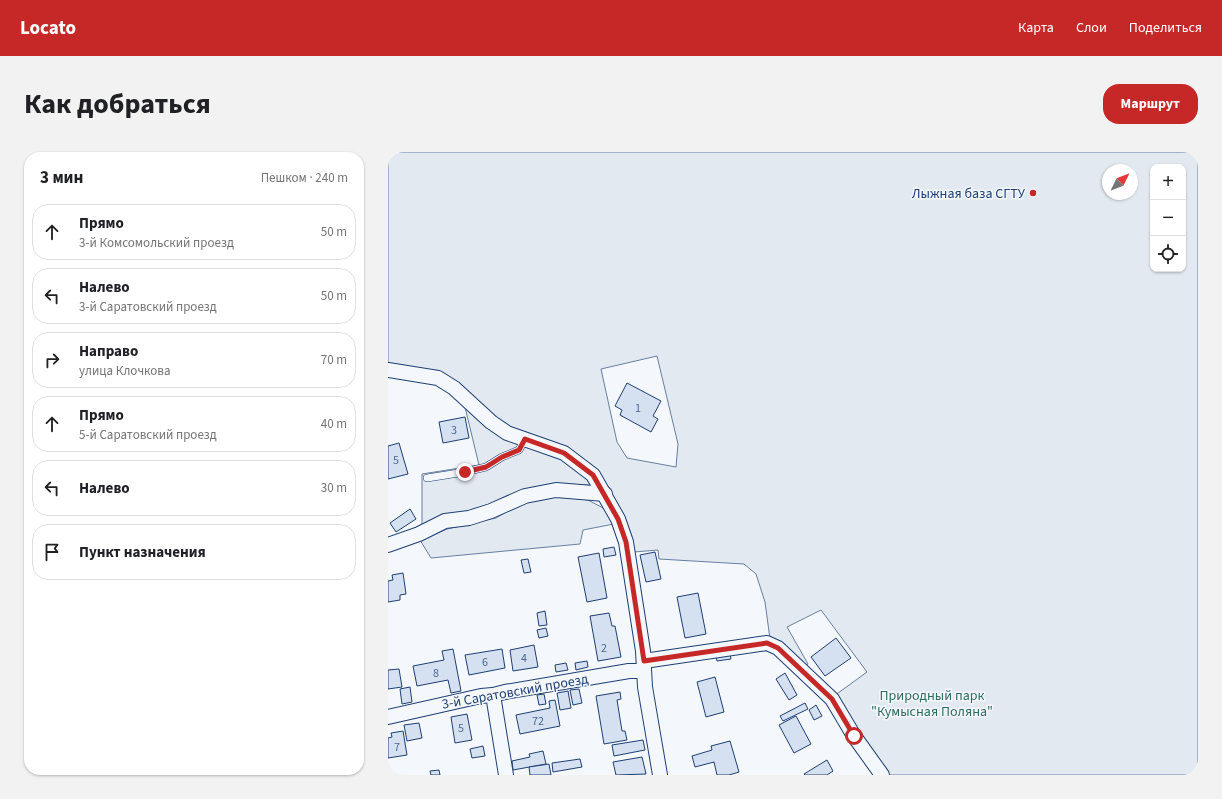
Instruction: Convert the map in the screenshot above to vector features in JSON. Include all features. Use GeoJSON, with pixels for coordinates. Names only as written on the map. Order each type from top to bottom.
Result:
{"type":"FeatureCollection","features":[{"type":"Feature","properties":{"kind":"street"},"geometry":{"type":"LineString","coordinates":[[388,370],[438,378],[454,388],[491,422],[507,433],[564,453],[593,475],[618,519],[626,542],[644,666],[645,687],[660,775]]}},
{"type":"Feature","properties":{"kind":"street"},"geometry":{"type":"LineString","coordinates":[[388,545],[419,534],[445,521],[469,518],[491,511],[524,496],[556,490],[605,494]]}},
{"type":"Feature","properties":{"kind":"street","name":"3-й Саратовский проезд"},"geometry":{"type":"LineString","coordinates":[[388,717],[481,696],[629,671],[644,666],[767,643],[778,648],[832,699],[854,736],[882,775]]}},
{"type":"Feature","properties":{"kind":"street"},"geometry":{"type":"LineString","coordinates":[[493,695],[506,775]]}},
{"type":"Feature","properties":{"kind":"lane"},"geometry":{"type":"LineString","coordinates":[[427,478],[486,467],[502,457],[519,450],[525,439]]}},
{"type":"Feature","properties":{"kind":"green space","name":"Природный парк \"Кумысная Поляна\""},"geometry":{"type":"Polygon","coordinates":[[[388,152],[1198,152],[1198,775],[888,775],[834,696],[867,672],[821,610],[787,627],[808,664],[804,666],[770,639],[765,602],[756,574],[744,564],[659,559],[658,550],[634,552],[623,519],[610,490],[587,485],[555,485],[468,513],[443,514],[422,526],[422,474],[479,465],[464,403],[439,372],[388,363],[388,152]],[[657,356],[601,369],[617,442],[627,458],[676,467],[678,444],[657,356]]]}},
{"type":"Feature","properties":{"kind":"green space"},"geometry":{"type":"Polygon","coordinates":[[[557,496],[588,500],[605,509],[614,524],[583,530],[580,544],[431,558],[420,540],[447,529],[496,518],[525,501],[557,496]]]}},
{"type":"Feature","properties":{"kind":"building"},"geometry":{"type":"Polygon","coordinates":[[[627,383],[661,401],[653,416],[658,419],[651,432],[620,415],[622,410],[615,406],[627,383]]]}},
{"type":"Feature","properties":{"kind":"building"},"geometry":{"type":"Polygon","coordinates":[[[465,417],[469,438],[443,443],[439,422],[465,417]]]}},
{"type":"Feature","properties":{"kind":"building"},"geometry":{"type":"Polygon","coordinates":[[[399,443],[408,474],[388,479],[388,446],[399,443]]]}},
{"type":"Feature","properties":{"kind":"building"},"geometry":{"type":"Polygon","coordinates":[[[410,509],[416,519],[396,532],[390,523],[410,509]]]}},
{"type":"Feature","properties":{"kind":"building"},"geometry":{"type":"Polygon","coordinates":[[[614,547],[616,555],[604,557],[603,549],[614,547]]]}},
{"type":"Feature","properties":{"kind":"building"},"geometry":{"type":"Polygon","coordinates":[[[655,552],[661,579],[646,582],[640,555],[655,552]]]}},
{"type":"Feature","properties":{"kind":"building"},"geometry":{"type":"Polygon","coordinates":[[[599,553],[607,598],[587,602],[578,557],[599,553]]]}},
{"type":"Feature","properties":{"kind":"building"},"geometry":{"type":"Polygon","coordinates":[[[528,559],[531,572],[524,573],[521,560],[528,559]]]}},
{"type":"Feature","properties":{"kind":"building"},"geometry":{"type":"Polygon","coordinates":[[[403,573],[406,594],[400,595],[400,600],[388,602],[388,581],[393,580],[392,575],[403,573]]]}},
{"type":"Feature","properties":{"kind":"building"},"geometry":{"type":"Polygon","coordinates":[[[698,593],[706,634],[685,638],[677,597],[698,593]]]}},
{"type":"Feature","properties":{"kind":"building"},"geometry":{"type":"Polygon","coordinates":[[[545,611],[547,625],[539,626],[537,613],[545,611]]]}},
{"type":"Feature","properties":{"kind":"building"},"geometry":{"type":"Polygon","coordinates":[[[609,613],[612,626],[615,626],[621,657],[598,661],[590,616],[609,613]]]}},
{"type":"Feature","properties":{"kind":"building"},"geometry":{"type":"Polygon","coordinates":[[[546,628],[548,636],[539,638],[537,630],[546,628]]]}},
{"type":"Feature","properties":{"kind":"building"},"geometry":{"type":"Polygon","coordinates":[[[836,638],[851,658],[825,676],[811,657],[836,638]]]}},
{"type":"Feature","properties":{"kind":"building"},"geometry":{"type":"Polygon","coordinates":[[[534,645],[538,667],[513,671],[510,650],[534,645]]]}},
{"type":"Feature","properties":{"kind":"building"},"geometry":{"type":"Polygon","coordinates":[[[453,649],[461,691],[451,693],[448,680],[417,686],[413,666],[444,660],[442,651],[453,649]]]}},
{"type":"Feature","properties":{"kind":"building"},"geometry":{"type":"Polygon","coordinates":[[[502,649],[505,668],[469,675],[465,655],[502,649]]]}},
{"type":"Feature","properties":{"kind":"building"},"geometry":{"type":"Polygon","coordinates":[[[730,654],[731,659],[717,661],[716,656],[730,654]]]}},
{"type":"Feature","properties":{"kind":"building"},"geometry":{"type":"Polygon","coordinates":[[[587,661],[588,667],[576,670],[575,663],[587,661]]]}},
{"type":"Feature","properties":{"kind":"building"},"geometry":{"type":"Polygon","coordinates":[[[566,663],[568,670],[556,672],[555,665],[566,663]]]}},
{"type":"Feature","properties":{"kind":"building"},"geometry":{"type":"Polygon","coordinates":[[[399,669],[402,687],[388,689],[388,670],[399,669]]]}},
{"type":"Feature","properties":{"kind":"building"},"geometry":{"type":"Polygon","coordinates":[[[785,673],[797,695],[789,700],[776,679],[785,673]]]}},
{"type":"Feature","properties":{"kind":"building"},"geometry":{"type":"Polygon","coordinates":[[[715,677],[724,712],[706,717],[697,682],[715,677]]]}},
{"type":"Feature","properties":{"kind":"building"},"geometry":{"type":"Polygon","coordinates":[[[410,687],[412,702],[402,704],[400,689],[410,687]]]}},
{"type":"Feature","properties":{"kind":"building"},"geometry":{"type":"Polygon","coordinates":[[[579,689],[582,703],[573,705],[570,690],[579,689]]]}},
{"type":"Feature","properties":{"kind":"building"},"geometry":{"type":"Polygon","coordinates":[[[568,691],[571,708],[560,710],[557,693],[568,691]]]}},
{"type":"Feature","properties":{"kind":"building"},"geometry":{"type":"Polygon","coordinates":[[[620,692],[621,699],[617,700],[622,731],[625,731],[627,740],[604,744],[596,696],[620,692]]]}},
{"type":"Feature","properties":{"kind":"building"},"geometry":{"type":"Polygon","coordinates":[[[544,694],[546,704],[539,705],[537,695],[544,694]]]}},
{"type":"Feature","properties":{"kind":"building"},"geometry":{"type":"Polygon","coordinates":[[[555,700],[560,726],[520,734],[516,715],[550,708],[549,701],[555,700]]]}},
{"type":"Feature","properties":{"kind":"building"},"geometry":{"type":"Polygon","coordinates":[[[805,703],[808,709],[783,721],[780,716],[805,703]]]}},
{"type":"Feature","properties":{"kind":"building"},"geometry":{"type":"Polygon","coordinates":[[[816,705],[822,716],[814,720],[809,710],[816,705]]]}},
{"type":"Feature","properties":{"kind":"building"},"geometry":{"type":"Polygon","coordinates":[[[467,714],[472,740],[455,743],[451,717],[467,714]]]}},
{"type":"Feature","properties":{"kind":"building"},"geometry":{"type":"Polygon","coordinates":[[[796,716],[811,744],[794,753],[779,725],[796,716]]]}},
{"type":"Feature","properties":{"kind":"building"},"geometry":{"type":"Polygon","coordinates":[[[419,723],[422,738],[407,741],[404,725],[419,723]]]}},
{"type":"Feature","properties":{"kind":"building"},"geometry":{"type":"Polygon","coordinates":[[[403,731],[407,755],[388,758],[388,738],[392,737],[391,733],[403,731]]]}},
{"type":"Feature","properties":{"kind":"building"},"geometry":{"type":"Polygon","coordinates":[[[643,740],[645,750],[614,756],[612,745],[643,740]]]}},
{"type":"Feature","properties":{"kind":"building"},"geometry":{"type":"Polygon","coordinates":[[[730,741],[739,772],[729,775],[717,775],[714,762],[695,767],[692,756],[712,750],[711,746],[730,741]]]}},
{"type":"Feature","properties":{"kind":"building"},"geometry":{"type":"Polygon","coordinates":[[[483,746],[485,756],[472,758],[470,749],[483,746]]]}},
{"type":"Feature","properties":{"kind":"building"},"geometry":{"type":"Polygon","coordinates":[[[543,751],[546,764],[513,770],[512,761],[530,757],[529,754],[543,751]]]}},
{"type":"Feature","properties":{"kind":"building"},"geometry":{"type":"Polygon","coordinates":[[[642,757],[646,774],[616,775],[613,762],[642,757]]]}},
{"type":"Feature","properties":{"kind":"building"},"geometry":{"type":"Polygon","coordinates":[[[580,759],[582,767],[553,772],[552,763],[580,759]]]}},
{"type":"Feature","properties":{"kind":"building"},"geometry":{"type":"Polygon","coordinates":[[[827,760],[833,771],[827,775],[804,774],[827,760]]]}},
{"type":"Feature","properties":{"kind":"building"},"geometry":{"type":"Polygon","coordinates":[[[549,764],[551,775],[530,775],[529,767],[549,764]]]}},
{"type":"Feature","properties":{"kind":"building"},"geometry":{"type":"Polygon","coordinates":[[[439,770],[440,775],[431,775],[430,771],[439,770]]]}},
{"type":"Feature","properties":{"kind":"place","name":"Лыжная база СГТУ"},"geometry":{"type":"Point","coordinates":[1033,193]}},
{"type":"Feature","properties":{"kind":"route"},"geometry":{"type":"LineString","coordinates":[[465,472],[486,467],[502,457],[519,450],[525,439],[564,453],[593,475],[618,519],[626,542],[644,661],[767,643],[778,648],[832,699],[854,736]]}}]}
